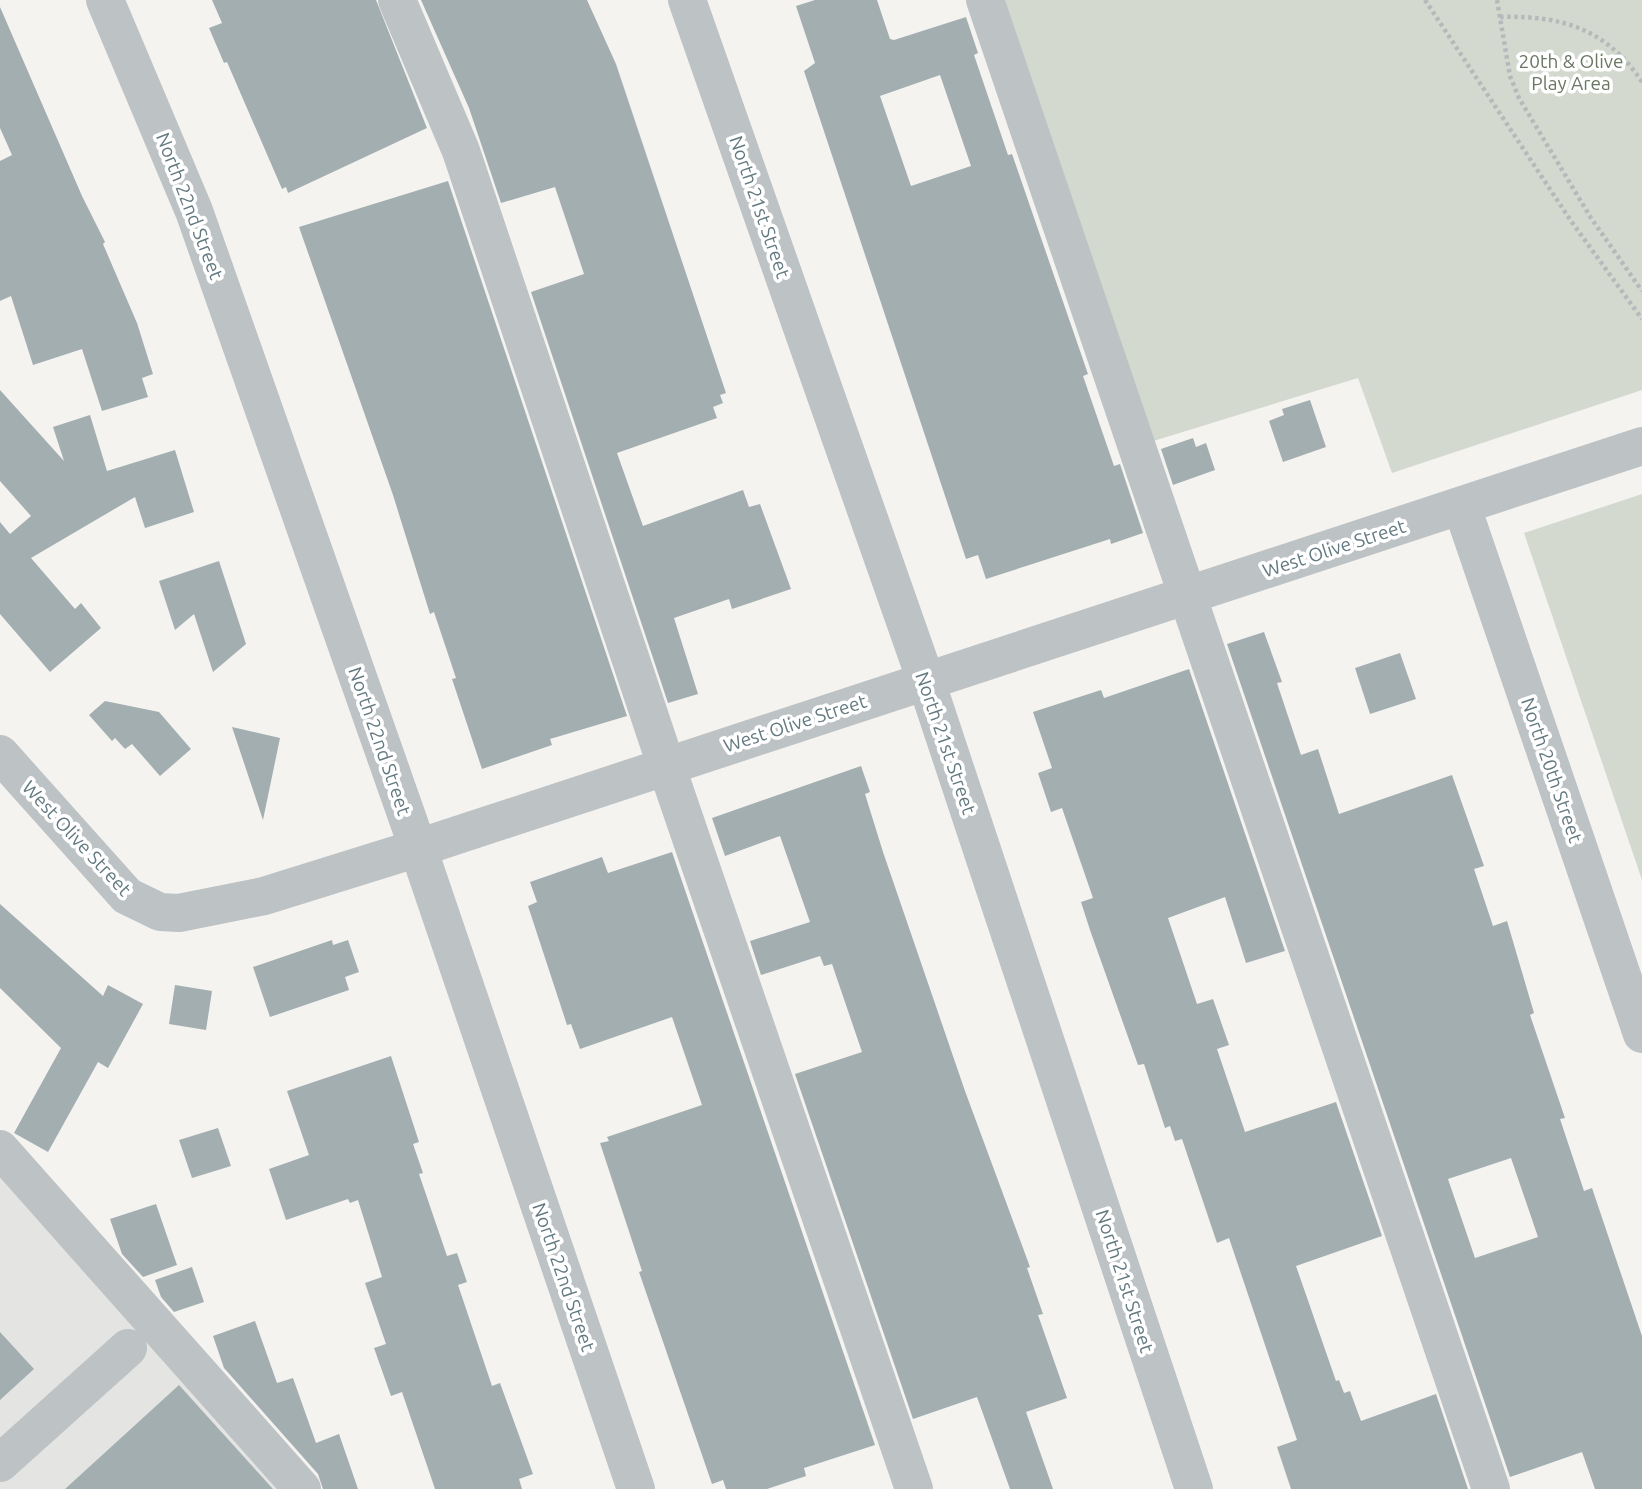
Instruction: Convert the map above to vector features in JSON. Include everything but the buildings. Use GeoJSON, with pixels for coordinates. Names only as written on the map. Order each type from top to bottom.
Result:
{"type":"FeatureCollection","features":[{"type":"Feature","properties":{"kind":"street","name":"North 22nd Street"},"geometry":{"type":"LineString","coordinates":[[105,0],[194,211],[418,848],[636,1489]]}},
{"type":"Feature","properties":{"kind":"street"},"geometry":{"type":"LineString","coordinates":[[397,0],[461,151],[666,765],[914,1489]]}},
{"type":"Feature","properties":{"kind":"street","name":"North 21st Street"},"geometry":{"type":"LineString","coordinates":[[687,0],[926,681],[1194,1489]]}},
{"type":"Feature","properties":{"kind":"street"},"geometry":{"type":"LineString","coordinates":[[985,0],[1491,1489]]}},
{"type":"Feature","properties":{"kind":"street","name":"West Olive Street"},"geometry":{"type":"LineString","coordinates":[[0,754],[127,896],[160,912],[190,911],[264,896],[418,848],[1642,446]]}},
{"type":"Feature","properties":{"kind":"street","name":"North 20th Street"},"geometry":{"type":"LineString","coordinates":[[1462,507],[1642,1034]]}},
{"type":"Feature","properties":{"kind":"street"},"geometry":{"type":"LineString","coordinates":[[0,1149],[302,1489]]}},
{"type":"Feature","properties":{"kind":"street"},"geometry":{"type":"LineString","coordinates":[[0,1463],[128,1348]]}},
{"type":"Feature","properties":{"kind":"path"},"geometry":{"type":"LineString","coordinates":[[1425,0],[1563,210],[1642,319]]}},
{"type":"Feature","properties":{"kind":"path"},"geometry":{"type":"LineString","coordinates":[[1497,0],[1510,76],[1519,99],[1591,218],[1642,290]]}},
{"type":"Feature","properties":{"kind":"path"},"geometry":{"type":"LineString","coordinates":[[1500,17],[1544,17],[1576,25],[1613,49],[1642,82]]}},
{"type":"Feature","properties":{"kind":"shaded area"},"geometry":{"type":"Polygon","coordinates":[[[0,1149],[302,1489],[0,1489],[0,1149]]]}},
{"type":"Feature","properties":{"kind":"green space","name":"20th & Olive Play Area"},"geometry":{"type":"Polygon","coordinates":[[[997,0],[1642,0],[1642,390],[1392,473],[1358,378],[1147,443],[997,0]]]}},
{"type":"Feature","properties":{"kind":"green space"},"geometry":{"type":"Polygon","coordinates":[[[1642,494],[1642,880],[1524,533],[1642,494]]]}}]}
